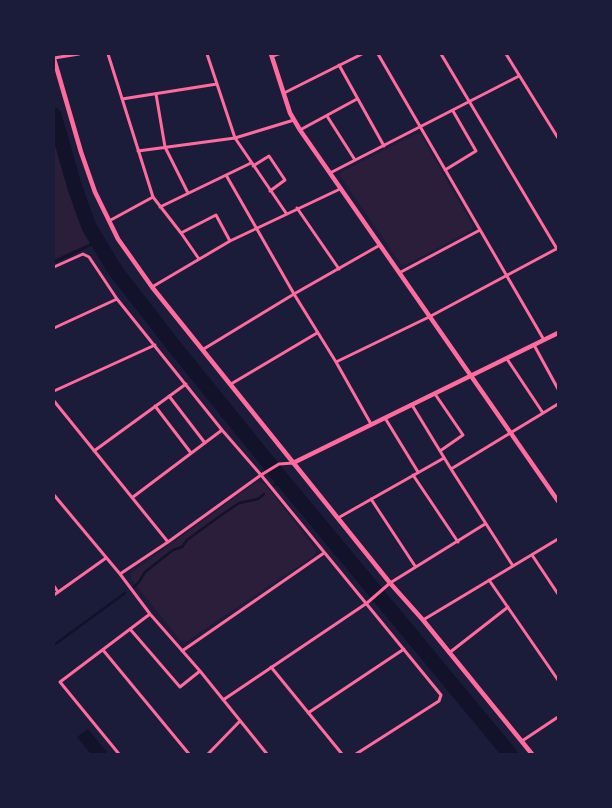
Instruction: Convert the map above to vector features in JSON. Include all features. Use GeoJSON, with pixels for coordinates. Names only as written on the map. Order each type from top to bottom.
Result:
{"type":"FeatureCollection","features":[{"type":"Feature","properties":{"kind":"street"},"geometry":{"type":"LineString","coordinates":[[79,54],[54,59],[81,152],[95,192],[118,239],[152,287],[202,350],[390,583],[423,620],[532,754]]}},
{"type":"Feature","properties":{"kind":"street"},"geometry":{"type":"LineString","coordinates":[[108,54],[153,197],[199,258]]}},
{"type":"Feature","properties":{"kind":"street"},"geometry":{"type":"LineString","coordinates":[[208,54],[235,138],[286,214]]}},
{"type":"Feature","properties":{"kind":"street"},"geometry":{"type":"LineString","coordinates":[[283,93],[362,54]]}},
{"type":"Feature","properties":{"kind":"street"},"geometry":{"type":"LineString","coordinates":[[378,54],[544,340]]}},
{"type":"Feature","properties":{"kind":"street"},"geometry":{"type":"LineString","coordinates":[[336,362],[429,317],[557,248],[441,54]]}},
{"type":"Feature","properties":{"kind":"street"},"geometry":{"type":"LineString","coordinates":[[506,54],[556,131],[558,138]]}},
{"type":"Feature","properties":{"kind":"street"},"geometry":{"type":"LineString","coordinates":[[271,56],[283,93],[300,130],[558,501]]}},
{"type":"Feature","properties":{"kind":"street"},"geometry":{"type":"LineString","coordinates":[[339,65],[384,146]]}},
{"type":"Feature","properties":{"kind":"street"},"geometry":{"type":"LineString","coordinates":[[329,174],[519,76]]}},
{"type":"Feature","properties":{"kind":"street"},"geometry":{"type":"LineString","coordinates":[[122,99],[217,84]]}},
{"type":"Feature","properties":{"kind":"street"},"geometry":{"type":"LineString","coordinates":[[156,94],[165,147],[188,193]]}},
{"type":"Feature","properties":{"kind":"street"},"geometry":{"type":"LineString","coordinates":[[300,130],[357,99]]}},
{"type":"Feature","properties":{"kind":"street"},"geometry":{"type":"LineString","coordinates":[[445,170],[476,151],[453,110]]}},
{"type":"Feature","properties":{"kind":"street"},"geometry":{"type":"LineString","coordinates":[[327,116],[356,160]]}},
{"type":"Feature","properties":{"kind":"street"},"geometry":{"type":"LineString","coordinates":[[138,151],[235,138],[294,120]]}},
{"type":"Feature","properties":{"kind":"street"},"geometry":{"type":"LineString","coordinates":[[160,207],[269,156],[285,180],[270,191]]}},
{"type":"Feature","properties":{"kind":"street"},"geometry":{"type":"LineString","coordinates":[[226,175],[294,294],[336,362],[370,424]]}},
{"type":"Feature","properties":{"kind":"street"},"geometry":{"type":"LineString","coordinates":[[152,287],[230,241],[340,189]]}},
{"type":"Feature","properties":{"kind":"street"},"geometry":{"type":"LineString","coordinates":[[108,221],[153,197]]}},
{"type":"Feature","properties":{"kind":"street"},"geometry":{"type":"LineString","coordinates":[[297,208],[339,269]]}},
{"type":"Feature","properties":{"kind":"street"},"geometry":{"type":"LineString","coordinates":[[181,233],[216,215],[230,241]]}},
{"type":"Feature","properties":{"kind":"street"},"geometry":{"type":"LineString","coordinates":[[399,272],[480,230]]}},
{"type":"Feature","properties":{"kind":"street"},"geometry":{"type":"LineString","coordinates":[[202,350],[380,245]]}},
{"type":"Feature","properties":{"kind":"street"},"geometry":{"type":"LineString","coordinates":[[54,267],[83,254],[89,257],[117,299],[222,430],[367,603],[441,695],[439,701],[356,754]]}},
{"type":"Feature","properties":{"kind":"street"},"geometry":{"type":"LineString","coordinates":[[54,328],[117,299]]}},
{"type":"Feature","properties":{"kind":"street"},"geometry":{"type":"LineString","coordinates":[[231,384],[317,333]]}},
{"type":"Feature","properties":{"kind":"street"},"geometry":{"type":"LineString","coordinates":[[120,574],[279,464],[293,462],[558,333]]}},
{"type":"Feature","properties":{"kind":"street"},"geometry":{"type":"LineString","coordinates":[[54,391],[155,345]]}},
{"type":"Feature","properties":{"kind":"street"},"geometry":{"type":"LineString","coordinates":[[534,345],[558,389]]}},
{"type":"Feature","properties":{"kind":"street"},"geometry":{"type":"LineString","coordinates":[[506,358],[543,413]]}},
{"type":"Feature","properties":{"kind":"street"},"geometry":{"type":"LineString","coordinates":[[94,451],[186,384]]}},
{"type":"Feature","properties":{"kind":"street"},"geometry":{"type":"LineString","coordinates":[[435,394],[463,435],[440,451]]}},
{"type":"Feature","properties":{"kind":"street"},"geometry":{"type":"LineString","coordinates":[[169,396],[205,443]]}},
{"type":"Feature","properties":{"kind":"street"},"geometry":{"type":"LineString","coordinates":[[54,401],[168,542]]}},
{"type":"Feature","properties":{"kind":"street"},"geometry":{"type":"LineString","coordinates":[[451,470],[558,404]]}},
{"type":"Feature","properties":{"kind":"street"},"geometry":{"type":"LineString","coordinates":[[412,405],[451,470],[513,566]]}},
{"type":"Feature","properties":{"kind":"street"},"geometry":{"type":"LineString","coordinates":[[155,406],[191,454]]}},
{"type":"Feature","properties":{"kind":"street"},"geometry":{"type":"LineString","coordinates":[[385,417],[418,472]]}},
{"type":"Feature","properties":{"kind":"street"},"geometry":{"type":"LineString","coordinates":[[133,497],[222,430]]}},
{"type":"Feature","properties":{"kind":"street"},"geometry":{"type":"LineString","coordinates":[[338,518],[444,458]]}},
{"type":"Feature","properties":{"kind":"street"},"geometry":{"type":"LineString","coordinates":[[413,475],[458,542]]}},
{"type":"Feature","properties":{"kind":"street"},"geometry":{"type":"LineString","coordinates":[[54,495],[267,754]]}},
{"type":"Feature","properties":{"kind":"street"},"geometry":{"type":"LineString","coordinates":[[371,499],[415,566]]}},
{"type":"Feature","properties":{"kind":"street"},"geometry":{"type":"LineString","coordinates":[[224,700],[367,603],[390,583],[415,566],[458,542],[485,524]]}},
{"type":"Feature","properties":{"kind":"street"},"geometry":{"type":"LineString","coordinates":[[423,620],[558,539]]}},
{"type":"Feature","properties":{"kind":"street"},"geometry":{"type":"LineString","coordinates":[[182,651],[324,554]]}},
{"type":"Feature","properties":{"kind":"street"},"geometry":{"type":"LineString","coordinates":[[532,555],[558,594]]}},
{"type":"Feature","properties":{"kind":"street"},"geometry":{"type":"LineString","coordinates":[[54,595],[106,558]]}},
{"type":"Feature","properties":{"kind":"street"},"geometry":{"type":"LineString","coordinates":[[489,580],[558,680]]}},
{"type":"Feature","properties":{"kind":"street"},"geometry":{"type":"LineString","coordinates":[[54,586],[58,592]]}},
{"type":"Feature","properties":{"kind":"street"},"geometry":{"type":"LineString","coordinates":[[449,653],[508,607]]}},
{"type":"Feature","properties":{"kind":"street"},"geometry":{"type":"LineString","coordinates":[[119,754],[60,682],[150,614]]}},
{"type":"Feature","properties":{"kind":"street"},"geometry":{"type":"LineString","coordinates":[[130,629],[180,687],[200,671]]}},
{"type":"Feature","properties":{"kind":"street"},"geometry":{"type":"LineString","coordinates":[[308,713],[404,649]]}},
{"type":"Feature","properties":{"kind":"street"},"geometry":{"type":"LineString","coordinates":[[103,650],[189,754]]}},
{"type":"Feature","properties":{"kind":"street"},"geometry":{"type":"LineString","coordinates":[[271,667],[342,754]]}},
{"type":"Feature","properties":{"kind":"street"},"geometry":{"type":"LineString","coordinates":[[522,742],[558,717]]}},
{"type":"Feature","properties":{"kind":"street"},"geometry":{"type":"LineString","coordinates":[[208,754],[240,721]]}},
{"type":"Feature","properties":{"kind":"lane"},"geometry":{"type":"LineString","coordinates":[[271,56],[280,54]]}},
{"type":"Feature","properties":{"kind":"shaded area"},"geometry":{"type":"Polygon","coordinates":[[[417,133],[421,135],[473,226],[472,230],[405,265],[401,264],[340,176],[341,172],[417,133]]]}},
{"type":"Feature","properties":{"kind":"shaded area"},"geometry":{"type":"Polygon","coordinates":[[[54,139],[74,208],[82,227],[92,242],[54,259],[54,139]]]}},
{"type":"Feature","properties":{"kind":"shaded area"},"geometry":{"type":"Polygon","coordinates":[[[256,482],[264,483],[316,549],[315,555],[187,641],[180,640],[131,579],[131,573],[256,482]]]}},
{"type":"Feature","properties":{"kind":"shaded area"},"geometry":{"type":"Polygon","coordinates":[[[88,729],[107,752],[104,754],[91,754],[77,737],[88,729]]]}},
{"type":"Feature","properties":{"kind":"waterway"},"geometry":{"type":"LineString","coordinates":[[54,115],[75,188],[89,227],[115,270],[276,472],[510,754]]}},
{"type":"Feature","properties":{"kind":"waterway"},"geometry":{"type":"LineString","coordinates":[[54,262],[99,241]]}},
{"type":"Feature","properties":{"kind":"waterway"},"geometry":{"type":"LineString","coordinates":[[275,485],[284,480]]}},
{"type":"Feature","properties":{"kind":"waterway"},"geometry":{"type":"LineString","coordinates":[[133,588],[145,572],[173,550],[182,547],[187,540],[220,516],[239,503],[258,499],[264,494]]}},
{"type":"Feature","properties":{"kind":"waterway"},"geometry":{"type":"LineString","coordinates":[[54,645],[125,593]]}}]}
